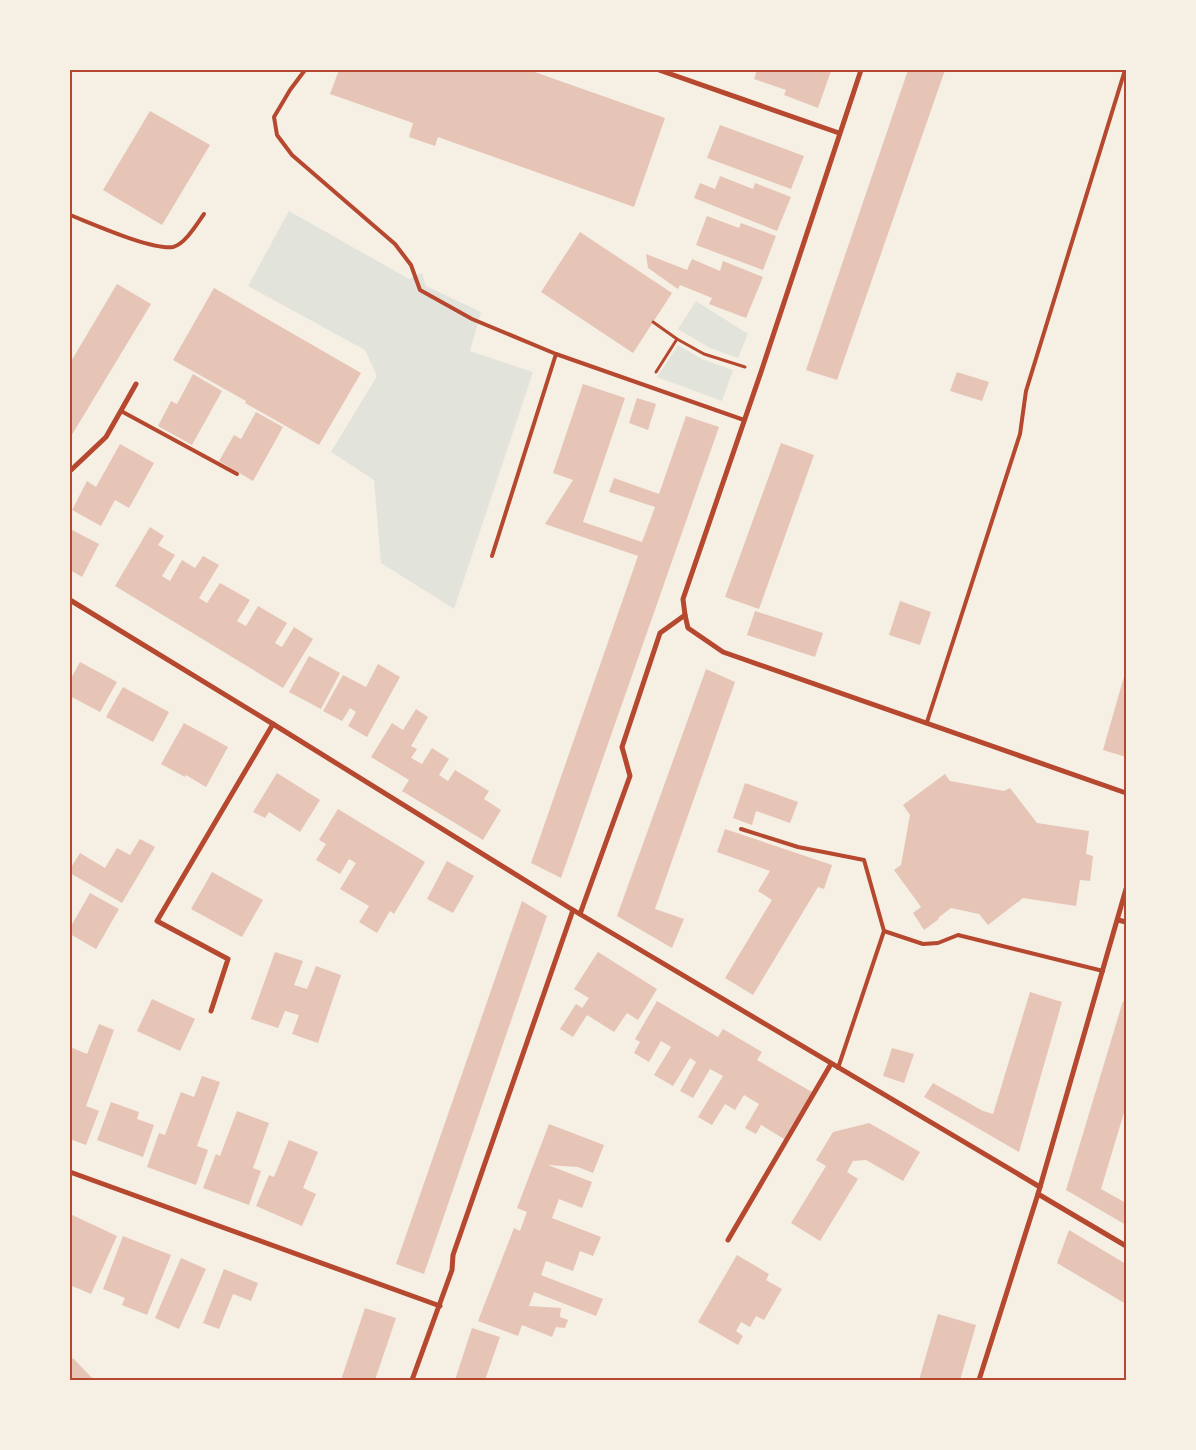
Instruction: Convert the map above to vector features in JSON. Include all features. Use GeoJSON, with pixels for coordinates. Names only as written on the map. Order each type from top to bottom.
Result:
{"type":"FeatureCollection","features":[{"type":"Feature","properties":{"kind":"street"},"geometry":{"type":"LineString","coordinates":[[659,70],[840,133]]}},
{"type":"Feature","properties":{"kind":"street"},"geometry":{"type":"LineString","coordinates":[[861,70],[761,372],[683,599],[688,628],[723,652],[1126,793]]}},
{"type":"Feature","properties":{"kind":"street"},"geometry":{"type":"LineString","coordinates":[[70,471],[106,437],[136,384]]}},
{"type":"Feature","properties":{"kind":"street"},"geometry":{"type":"LineString","coordinates":[[70,600],[580,914],[1040,1187]]}},
{"type":"Feature","properties":{"kind":"street"},"geometry":{"type":"LineString","coordinates":[[580,914],[630,776],[622,747],[660,633],[685,615]]}},
{"type":"Feature","properties":{"kind":"street"},"geometry":{"type":"LineString","coordinates":[[211,1011],[228,959],[157,922],[273,724]]}},
{"type":"Feature","properties":{"kind":"street"},"geometry":{"type":"LineString","coordinates":[[979,1380],[1038,1194],[1126,889]]}},
{"type":"Feature","properties":{"kind":"street"},"geometry":{"type":"LineString","coordinates":[[412,1380],[440,1306],[452,1270],[453,1255],[574,910]]}},
{"type":"Feature","properties":{"kind":"street"},"geometry":{"type":"LineString","coordinates":[[1118,920],[1126,922]]}},
{"type":"Feature","properties":{"kind":"street"},"geometry":{"type":"LineString","coordinates":[[728,1240],[831,1064]]}},
{"type":"Feature","properties":{"kind":"street"},"geometry":{"type":"LineString","coordinates":[[70,1172],[440,1306]]}},
{"type":"Feature","properties":{"kind":"street"},"geometry":{"type":"LineString","coordinates":[[1038,1194],[1126,1246]]}},
{"type":"Feature","properties":{"kind":"lane"},"geometry":{"type":"LineString","coordinates":[[305,70],[290,90],[274,117],[277,135],[292,155],[395,244],[411,265],[420,290],[472,319],[556,354],[744,420]]}},
{"type":"Feature","properties":{"kind":"lane"},"geometry":{"type":"LineString","coordinates":[[927,722],[1020,434],[1026,391],[1125,70]]}},
{"type":"Feature","properties":{"kind":"lane"},"geometry":{"type":"LineString","coordinates":[[70,215],[149,245],[174,247],[190,235],[204,214]]}},
{"type":"Feature","properties":{"kind":"lane"},"geometry":{"type":"LineString","coordinates":[[492,556],[556,354]]}},
{"type":"Feature","properties":{"kind":"lane"},"geometry":{"type":"LineString","coordinates":[[121,410],[237,474]]}},
{"type":"Feature","properties":{"kind":"lane"},"geometry":{"type":"LineString","coordinates":[[741,829],[798,847],[864,860],[884,931],[838,1068]]}},
{"type":"Feature","properties":{"kind":"lane"},"geometry":{"type":"LineString","coordinates":[[884,931],[922,944],[938,943],[958,935],[1103,971]]}},
{"type":"Feature","properties":{"kind":"path"},"geometry":{"type":"LineString","coordinates":[[653,322],[704,354],[761,372]]}},
{"type":"Feature","properties":{"kind":"path"},"geometry":{"type":"LineString","coordinates":[[647,386],[678,339]]}},
{"type":"Feature","properties":{"kind":"shaded area"},"geometry":{"type":"Polygon","coordinates":[[[289,211],[409,279],[422,273],[426,286],[481,312],[470,351],[533,372],[454,609],[381,563],[374,480],[331,452],[377,376],[365,350],[248,286],[289,211]]]}},
{"type":"Feature","properties":{"kind":"shaded area"},"geometry":{"type":"Polygon","coordinates":[[[696,301],[748,334],[738,358],[710,348],[678,329],[696,301]]]}},
{"type":"Feature","properties":{"kind":"shaded area"},"geometry":{"type":"Polygon","coordinates":[[[678,345],[702,359],[733,370],[722,401],[657,377],[678,345]]]}},
{"type":"Feature","properties":{"kind":"building"},"geometry":{"type":"Polygon","coordinates":[[[339,70],[529,70],[665,118],[634,207],[438,137],[435,146],[409,137],[413,123],[330,94],[339,70]]]}},
{"type":"Feature","properties":{"kind":"building"},"geometry":{"type":"Polygon","coordinates":[[[757,70],[831,71],[818,108],[784,95],[786,90],[754,79],[757,70]]]}},
{"type":"Feature","properties":{"kind":"building"},"geometry":{"type":"Polygon","coordinates":[[[908,70],[945,70],[837,380],[806,370],[908,70]]]}},
{"type":"Feature","properties":{"kind":"building"},"geometry":{"type":"Polygon","coordinates":[[[150,111],[210,145],[162,225],[103,190],[150,111]]]}},
{"type":"Feature","properties":{"kind":"building"},"geometry":{"type":"Polygon","coordinates":[[[720,125],[804,156],[791,189],[707,158],[720,125]]]}},
{"type":"Feature","properties":{"kind":"building"},"geometry":{"type":"Polygon","coordinates":[[[720,176],[753,189],[755,183],[791,197],[777,231],[694,198],[700,183],[715,189],[720,176]]]}},
{"type":"Feature","properties":{"kind":"building"},"geometry":{"type":"Polygon","coordinates":[[[707,216],[739,228],[741,223],[776,236],[763,270],[696,245],[707,216]]]}},
{"type":"Feature","properties":{"kind":"building"},"geometry":{"type":"Polygon","coordinates":[[[580,232],[672,293],[633,353],[541,292],[580,232]]]}},
{"type":"Feature","properties":{"kind":"building"},"geometry":{"type":"Polygon","coordinates":[[[646,254],[687,270],[692,259],[720,271],[723,261],[763,277],[746,318],[709,304],[712,298],[680,285],[678,289],[648,268],[646,254]]]}},
{"type":"Feature","properties":{"kind":"building"},"geometry":{"type":"Polygon","coordinates":[[[117,284],[151,304],[70,438],[70,363],[117,284]]]}},
{"type":"Feature","properties":{"kind":"building"},"geometry":{"type":"Polygon","coordinates":[[[214,288],[361,373],[319,445],[173,360],[214,288]]]}},
{"type":"Feature","properties":{"kind":"building"},"geometry":{"type":"Polygon","coordinates":[[[957,372],[989,382],[982,401],[950,391],[957,372]]]}},
{"type":"Feature","properties":{"kind":"building"},"geometry":{"type":"Polygon","coordinates":[[[193,374],[222,391],[192,445],[158,426],[171,401],[177,404],[193,374]]]}},
{"type":"Feature","properties":{"kind":"building"},"geometry":{"type":"Polygon","coordinates":[[[583,384],[625,398],[583,522],[642,542],[655,507],[609,492],[614,478],[659,494],[686,416],[719,427],[561,878],[531,863],[638,556],[545,524],[573,480],[553,473],[583,384]]]}},
{"type":"Feature","properties":{"kind":"building"},"geometry":{"type":"Polygon","coordinates":[[[637,398],[656,404],[648,430],[629,423],[637,398]]]}},
{"type":"Feature","properties":{"kind":"building"},"geometry":{"type":"Polygon","coordinates":[[[256,412],[283,427],[253,481],[219,461],[234,435],[241,439],[256,412]]]}},
{"type":"Feature","properties":{"kind":"building"},"geometry":{"type":"Polygon","coordinates":[[[781,443],[814,455],[759,609],[725,597],[781,443]]]}},
{"type":"Feature","properties":{"kind":"building"},"geometry":{"type":"Polygon","coordinates":[[[120,444],[154,463],[129,508],[115,500],[101,526],[72,510],[87,481],[96,487],[120,444]]]}},
{"type":"Feature","properties":{"kind":"building"},"geometry":{"type":"Polygon","coordinates":[[[150,527],[164,536],[158,545],[175,555],[162,576],[170,581],[182,560],[195,568],[203,556],[219,565],[199,598],[207,603],[220,583],[250,600],[237,621],[246,626],[258,606],[287,623],[275,643],[282,647],[294,627],[313,639],[283,688],[115,586],[150,527]]]}},
{"type":"Feature","properties":{"kind":"building"},"geometry":{"type":"Polygon","coordinates":[[[70,529],[99,544],[82,577],[70,570],[70,529]]]}},
{"type":"Feature","properties":{"kind":"building"},"geometry":{"type":"Polygon","coordinates":[[[900,601],[931,612],[920,645],[889,635],[900,601]]]}},
{"type":"Feature","properties":{"kind":"building"},"geometry":{"type":"Polygon","coordinates":[[[755,611],[823,633],[815,657],[747,635],[755,611]]]}},
{"type":"Feature","properties":{"kind":"building"},"geometry":{"type":"Polygon","coordinates":[[[309,656],[340,673],[321,709],[289,692],[309,656]]]}},
{"type":"Feature","properties":{"kind":"building"},"geometry":{"type":"Polygon","coordinates":[[[80,662],[117,682],[100,712],[70,696],[70,680],[80,662]]]}},
{"type":"Feature","properties":{"kind":"building"},"geometry":{"type":"Polygon","coordinates":[[[378,664],[400,677],[367,737],[348,726],[356,712],[350,708],[342,721],[323,711],[343,675],[366,687],[378,664]]]}},
{"type":"Feature","properties":{"kind":"building"},"geometry":{"type":"Polygon","coordinates":[[[706,669],[735,682],[655,909],[684,919],[672,948],[617,916],[706,669]]]}},
{"type":"Feature","properties":{"kind":"building"},"geometry":{"type":"Polygon","coordinates":[[[1126,673],[1126,757],[1103,750],[1126,673]]]}},
{"type":"Feature","properties":{"kind":"building"},"geometry":{"type":"Polygon","coordinates":[[[123,687],[169,712],[153,742],[106,717],[123,687]]]}},
{"type":"Feature","properties":{"kind":"building"},"geometry":{"type":"Polygon","coordinates":[[[416,709],[428,717],[411,746],[417,749],[411,758],[422,764],[432,748],[449,759],[439,775],[448,781],[455,770],[489,791],[484,799],[501,810],[483,840],[402,791],[409,780],[371,757],[392,723],[403,730],[416,709]]]}},
{"type":"Feature","properties":{"kind":"building"},"geometry":{"type":"Polygon","coordinates":[[[184,723],[228,747],[206,787],[186,775],[185,777],[161,764],[184,723]]]}},
{"type":"Feature","properties":{"kind":"building"},"geometry":{"type":"Polygon","coordinates":[[[277,773],[320,800],[300,832],[269,812],[265,818],[253,812],[277,773]]]}},
{"type":"Feature","properties":{"kind":"building"},"geometry":{"type":"Polygon","coordinates":[[[945,774],[950,781],[1004,791],[1010,788],[1037,823],[1089,831],[1086,854],[1093,856],[1090,881],[1080,880],[1076,906],[1023,898],[988,925],[979,914],[951,908],[924,930],[913,913],[921,907],[894,870],[901,865],[910,815],[903,805],[945,774]]]}},
{"type":"Feature","properties":{"kind":"building"},"geometry":{"type":"Polygon","coordinates":[[[745,783],[798,802],[790,823],[756,811],[752,825],[733,818],[745,783]]]}},
{"type":"Feature","properties":{"kind":"building"},"geometry":{"type":"Polygon","coordinates":[[[338,809],[425,862],[394,914],[390,911],[377,933],[359,922],[369,906],[340,889],[356,863],[349,859],[340,874],[316,860],[326,844],[319,840],[338,809]]]}},
{"type":"Feature","properties":{"kind":"building"},"geometry":{"type":"Polygon","coordinates":[[[725,829],[832,865],[824,889],[818,887],[753,995],[725,978],[772,900],[758,891],[770,871],[717,852],[725,829]]]}},
{"type":"Feature","properties":{"kind":"building"},"geometry":{"type":"Polygon","coordinates":[[[140,839],[155,847],[122,903],[70,873],[70,869],[80,853],[105,868],[117,848],[130,855],[140,839]]]}},
{"type":"Feature","properties":{"kind":"building"},"geometry":{"type":"Polygon","coordinates":[[[447,861],[474,876],[453,913],[427,899],[447,861]]]}},
{"type":"Feature","properties":{"kind":"building"},"geometry":{"type":"Polygon","coordinates":[[[212,872],[263,900],[242,937],[191,909],[212,872]]]}},
{"type":"Feature","properties":{"kind":"building"},"geometry":{"type":"Polygon","coordinates":[[[90,893],[119,909],[96,949],[70,934],[70,928],[90,893]]]}},
{"type":"Feature","properties":{"kind":"building"},"geometry":{"type":"Polygon","coordinates":[[[522,901],[547,916],[424,1274],[396,1264],[522,901]]]}},
{"type":"Feature","properties":{"kind":"building"},"geometry":{"type":"Polygon","coordinates":[[[275,952],[303,961],[294,985],[307,989],[316,966],[341,975],[318,1043],[292,1034],[299,1015],[285,1011],[278,1028],[251,1019],[275,952]]]}},
{"type":"Feature","properties":{"kind":"building"},"geometry":{"type":"Polygon","coordinates":[[[598,952],[657,989],[638,1020],[627,1013],[614,1032],[587,1015],[573,1037],[560,1029],[576,1004],[582,1008],[589,998],[574,989],[598,952]]]}},
{"type":"Feature","properties":{"kind":"building"},"geometry":{"type":"Polygon","coordinates":[[[1030,992],[1062,1002],[1019,1152],[924,1097],[933,1083],[983,1111],[993,1114],[1030,992]]]}},
{"type":"Feature","properties":{"kind":"building"},"geometry":{"type":"Polygon","coordinates":[[[152,999],[195,1019],[180,1051],[137,1031],[152,999]]]}},
{"type":"Feature","properties":{"kind":"building"},"geometry":{"type":"Polygon","coordinates":[[[657,1001],[718,1037],[723,1029],[762,1052],[757,1060],[812,1092],[784,1139],[761,1125],[756,1134],[745,1128],[759,1104],[744,1095],[735,1110],[725,1104],[712,1125],[698,1117],[723,1076],[710,1069],[693,1098],[680,1091],[696,1062],[690,1058],[673,1086],[654,1075],[671,1047],[661,1041],[649,1062],[634,1053],[640,1042],[635,1039],[657,1001]]]}},
{"type":"Feature","properties":{"kind":"building"},"geometry":{"type":"Polygon","coordinates":[[[1123,1001],[1126,1002],[1126,1106],[1101,1189],[1126,1203],[1126,1225],[1066,1190],[1123,1001]]]}},
{"type":"Feature","properties":{"kind":"building"},"geometry":{"type":"Polygon","coordinates":[[[99,1024],[114,1030],[86,1106],[99,1111],[86,1145],[70,1139],[70,1047],[87,1054],[99,1024]]]}},
{"type":"Feature","properties":{"kind":"building"},"geometry":{"type":"Polygon","coordinates":[[[892,1048],[914,1054],[904,1083],[883,1076],[892,1048]]]}},
{"type":"Feature","properties":{"kind":"building"},"geometry":{"type":"Polygon","coordinates":[[[202,1076],[220,1082],[197,1146],[208,1150],[196,1185],[147,1167],[159,1133],[165,1135],[181,1092],[194,1097],[202,1076]]]}},
{"type":"Feature","properties":{"kind":"building"},"geometry":{"type":"Polygon","coordinates":[[[111,1102],[139,1112],[137,1119],[154,1125],[143,1157],[97,1140],[111,1102]]]}},
{"type":"Feature","properties":{"kind":"building"},"geometry":{"type":"Polygon","coordinates":[[[237,1111],[269,1123],[253,1168],[261,1171],[249,1205],[203,1188],[216,1154],[220,1156],[237,1111]]]}},
{"type":"Feature","properties":{"kind":"building"},"geometry":{"type":"Polygon","coordinates":[[[869,1123],[920,1152],[903,1181],[866,1160],[853,1161],[847,1172],[858,1179],[820,1241],[791,1223],[826,1166],[816,1160],[833,1132],[869,1123]]]}},
{"type":"Feature","properties":{"kind":"building"},"geometry":{"type":"Polygon","coordinates":[[[549,1124],[604,1145],[593,1173],[578,1167],[548,1165],[592,1182],[582,1208],[559,1199],[552,1218],[601,1237],[593,1256],[580,1251],[573,1271],[546,1261],[541,1275],[603,1299],[596,1316],[534,1292],[529,1306],[561,1308],[560,1317],[568,1320],[565,1328],[556,1327],[552,1337],[522,1325],[518,1336],[478,1321],[514,1228],[520,1231],[527,1212],[517,1208],[549,1124]]]}},
{"type":"Feature","properties":{"kind":"building"},"geometry":{"type":"Polygon","coordinates":[[[289,1140],[318,1152],[303,1188],[316,1194],[302,1226],[256,1206],[269,1175],[274,1177],[289,1140]]]}},
{"type":"Feature","properties":{"kind":"building"},"geometry":{"type":"Polygon","coordinates":[[[70,1214],[117,1236],[91,1294],[70,1285],[70,1214]]]}},
{"type":"Feature","properties":{"kind":"building"},"geometry":{"type":"Polygon","coordinates":[[[1069,1230],[1126,1264],[1126,1304],[1057,1263],[1069,1230]]]}},
{"type":"Feature","properties":{"kind":"building"},"geometry":{"type":"Polygon","coordinates":[[[123,1236],[171,1255],[147,1315],[122,1305],[125,1298],[103,1289],[123,1236]]]}},
{"type":"Feature","properties":{"kind":"building"},"geometry":{"type":"Polygon","coordinates":[[[737,1255],[769,1274],[766,1280],[782,1289],[764,1320],[756,1316],[750,1327],[741,1322],[736,1331],[743,1336],[738,1345],[698,1322],[737,1255]]]}},
{"type":"Feature","properties":{"kind":"building"},"geometry":{"type":"Polygon","coordinates":[[[181,1258],[206,1269],[179,1329],[155,1318],[181,1258]]]}},
{"type":"Feature","properties":{"kind":"building"},"geometry":{"type":"Polygon","coordinates":[[[224,1269],[258,1283],[251,1301],[233,1294],[219,1329],[203,1323],[224,1269]]]}},
{"type":"Feature","properties":{"kind":"building"},"geometry":{"type":"Polygon","coordinates":[[[365,1308],[396,1318],[375,1380],[341,1380],[365,1308]]]}},
{"type":"Feature","properties":{"kind":"building"},"geometry":{"type":"Polygon","coordinates":[[[938,1314],[976,1325],[960,1380],[919,1380],[938,1314]]]}},
{"type":"Feature","properties":{"kind":"building"},"geometry":{"type":"Polygon","coordinates":[[[472,1328],[500,1337],[485,1380],[455,1380],[472,1328]]]}},
{"type":"Feature","properties":{"kind":"building"},"geometry":{"type":"Polygon","coordinates":[[[73,1358],[94,1380],[70,1380],[70,1361],[73,1358]]]}}]}
